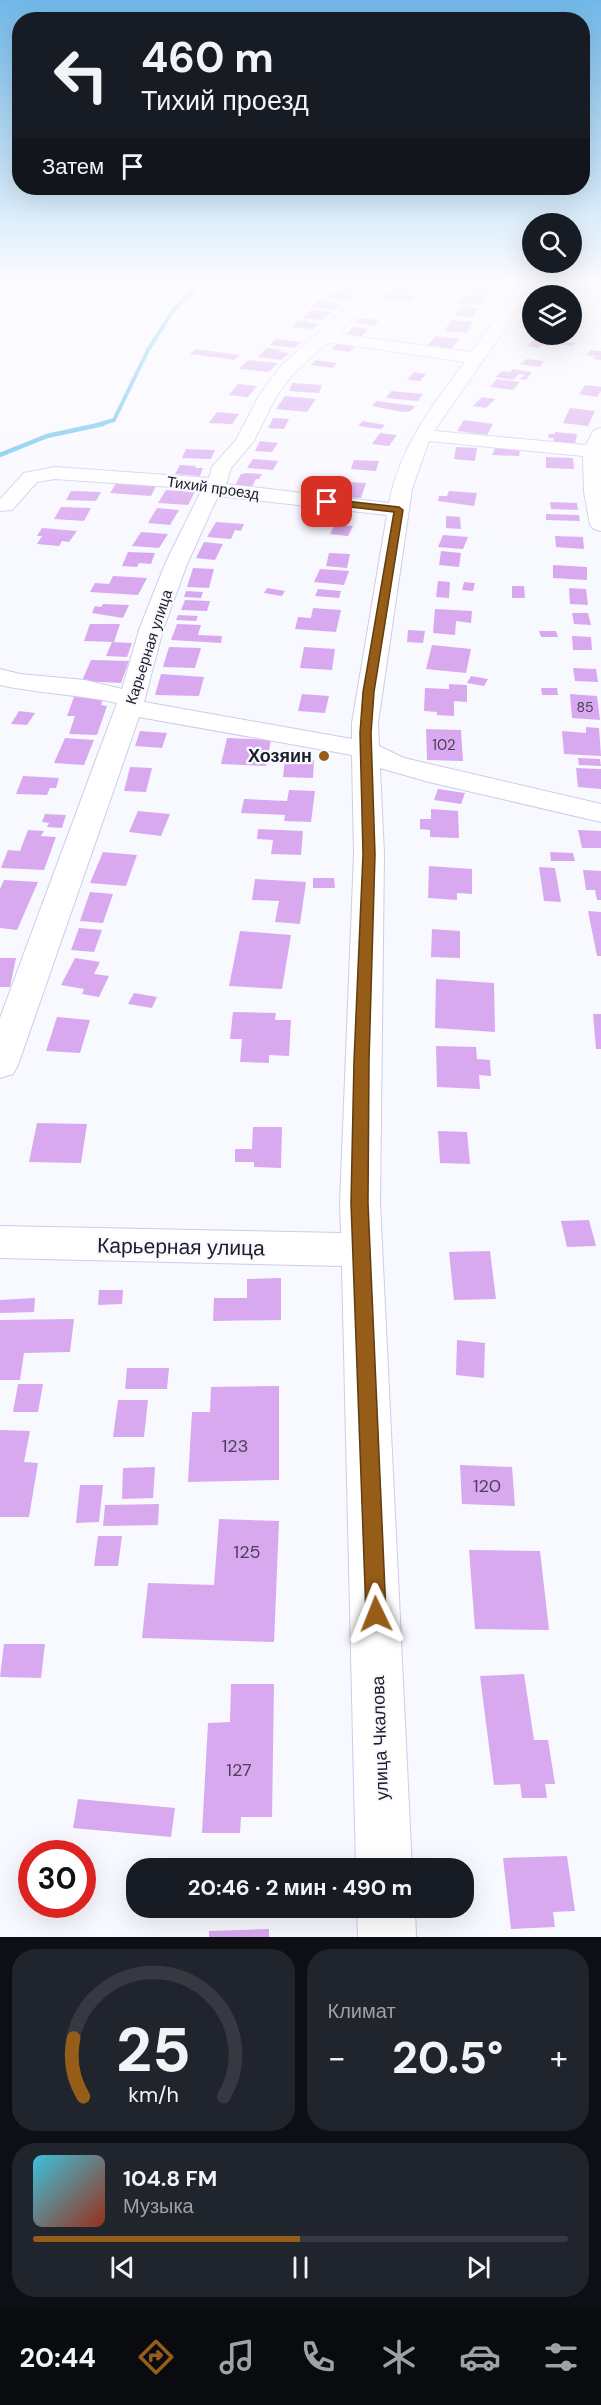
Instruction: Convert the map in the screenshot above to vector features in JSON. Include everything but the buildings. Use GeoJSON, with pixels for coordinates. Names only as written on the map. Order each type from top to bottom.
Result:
{"type":"FeatureCollection","features":[{"type":"Feature","properties":{"kind":"street","name":"Карьерная улица"},"geometry":{"type":"LineString","coordinates":[[0,1065],[131,703],[151,630],[176,564],[218,481],[222,467],[244,442],[269,394],[286,371]]}},
{"type":"Feature","properties":{"kind":"street","name":"улица Чкалова"},"geometry":{"type":"LineString","coordinates":[[384,1858],[360,1203],[369,854],[365,749],[369,692],[399,510],[408,470],[422,435],[466,371]]}},
{"type":"Feature","properties":{"kind":"street"},"geometry":{"type":"LineString","coordinates":[[422,435],[597,443],[594,492],[601,525]]}},
{"type":"Feature","properties":{"kind":"street","name":"Тихий проезд"},"geometry":{"type":"LineString","coordinates":[[5,506],[31,477],[42,473],[205,483],[224,491],[399,510]]}},
{"type":"Feature","properties":{"kind":"street"},"geometry":{"type":"LineString","coordinates":[[0,677],[20,682],[85,687],[131,703],[168,712],[365,749],[394,764],[429,774],[601,813]]}},
{"type":"Feature","properties":{"kind":"street","name":"Карьерная улица"},"geometry":{"type":"LineString","coordinates":[[0,1242],[362,1250]]}},
{"type":"Feature","properties":{"kind":"street"},"geometry":{"type":"LineString","coordinates":[[386,1918],[387,1937]]}},
{"type":"Feature","properties":{"kind":"waterway"},"geometry":{"type":"LineString","coordinates":[[97,425],[114,420],[138,371]]}},
{"type":"Feature","properties":{"kind":"waterway"},"geometry":{"type":"LineString","coordinates":[[0,455],[47,436],[103,424]]}},
{"type":"Feature","properties":{"kind":"place","name":"Хозяин"},"geometry":{"type":"Point","coordinates":[324,756]}},
{"type":"Feature","properties":{"kind":"route"},"geometry":{"type":"LineString","coordinates":[[327,502],[399,510],[384,592],[365,723],[369,854],[360,1203],[376,1614]]}}]}
